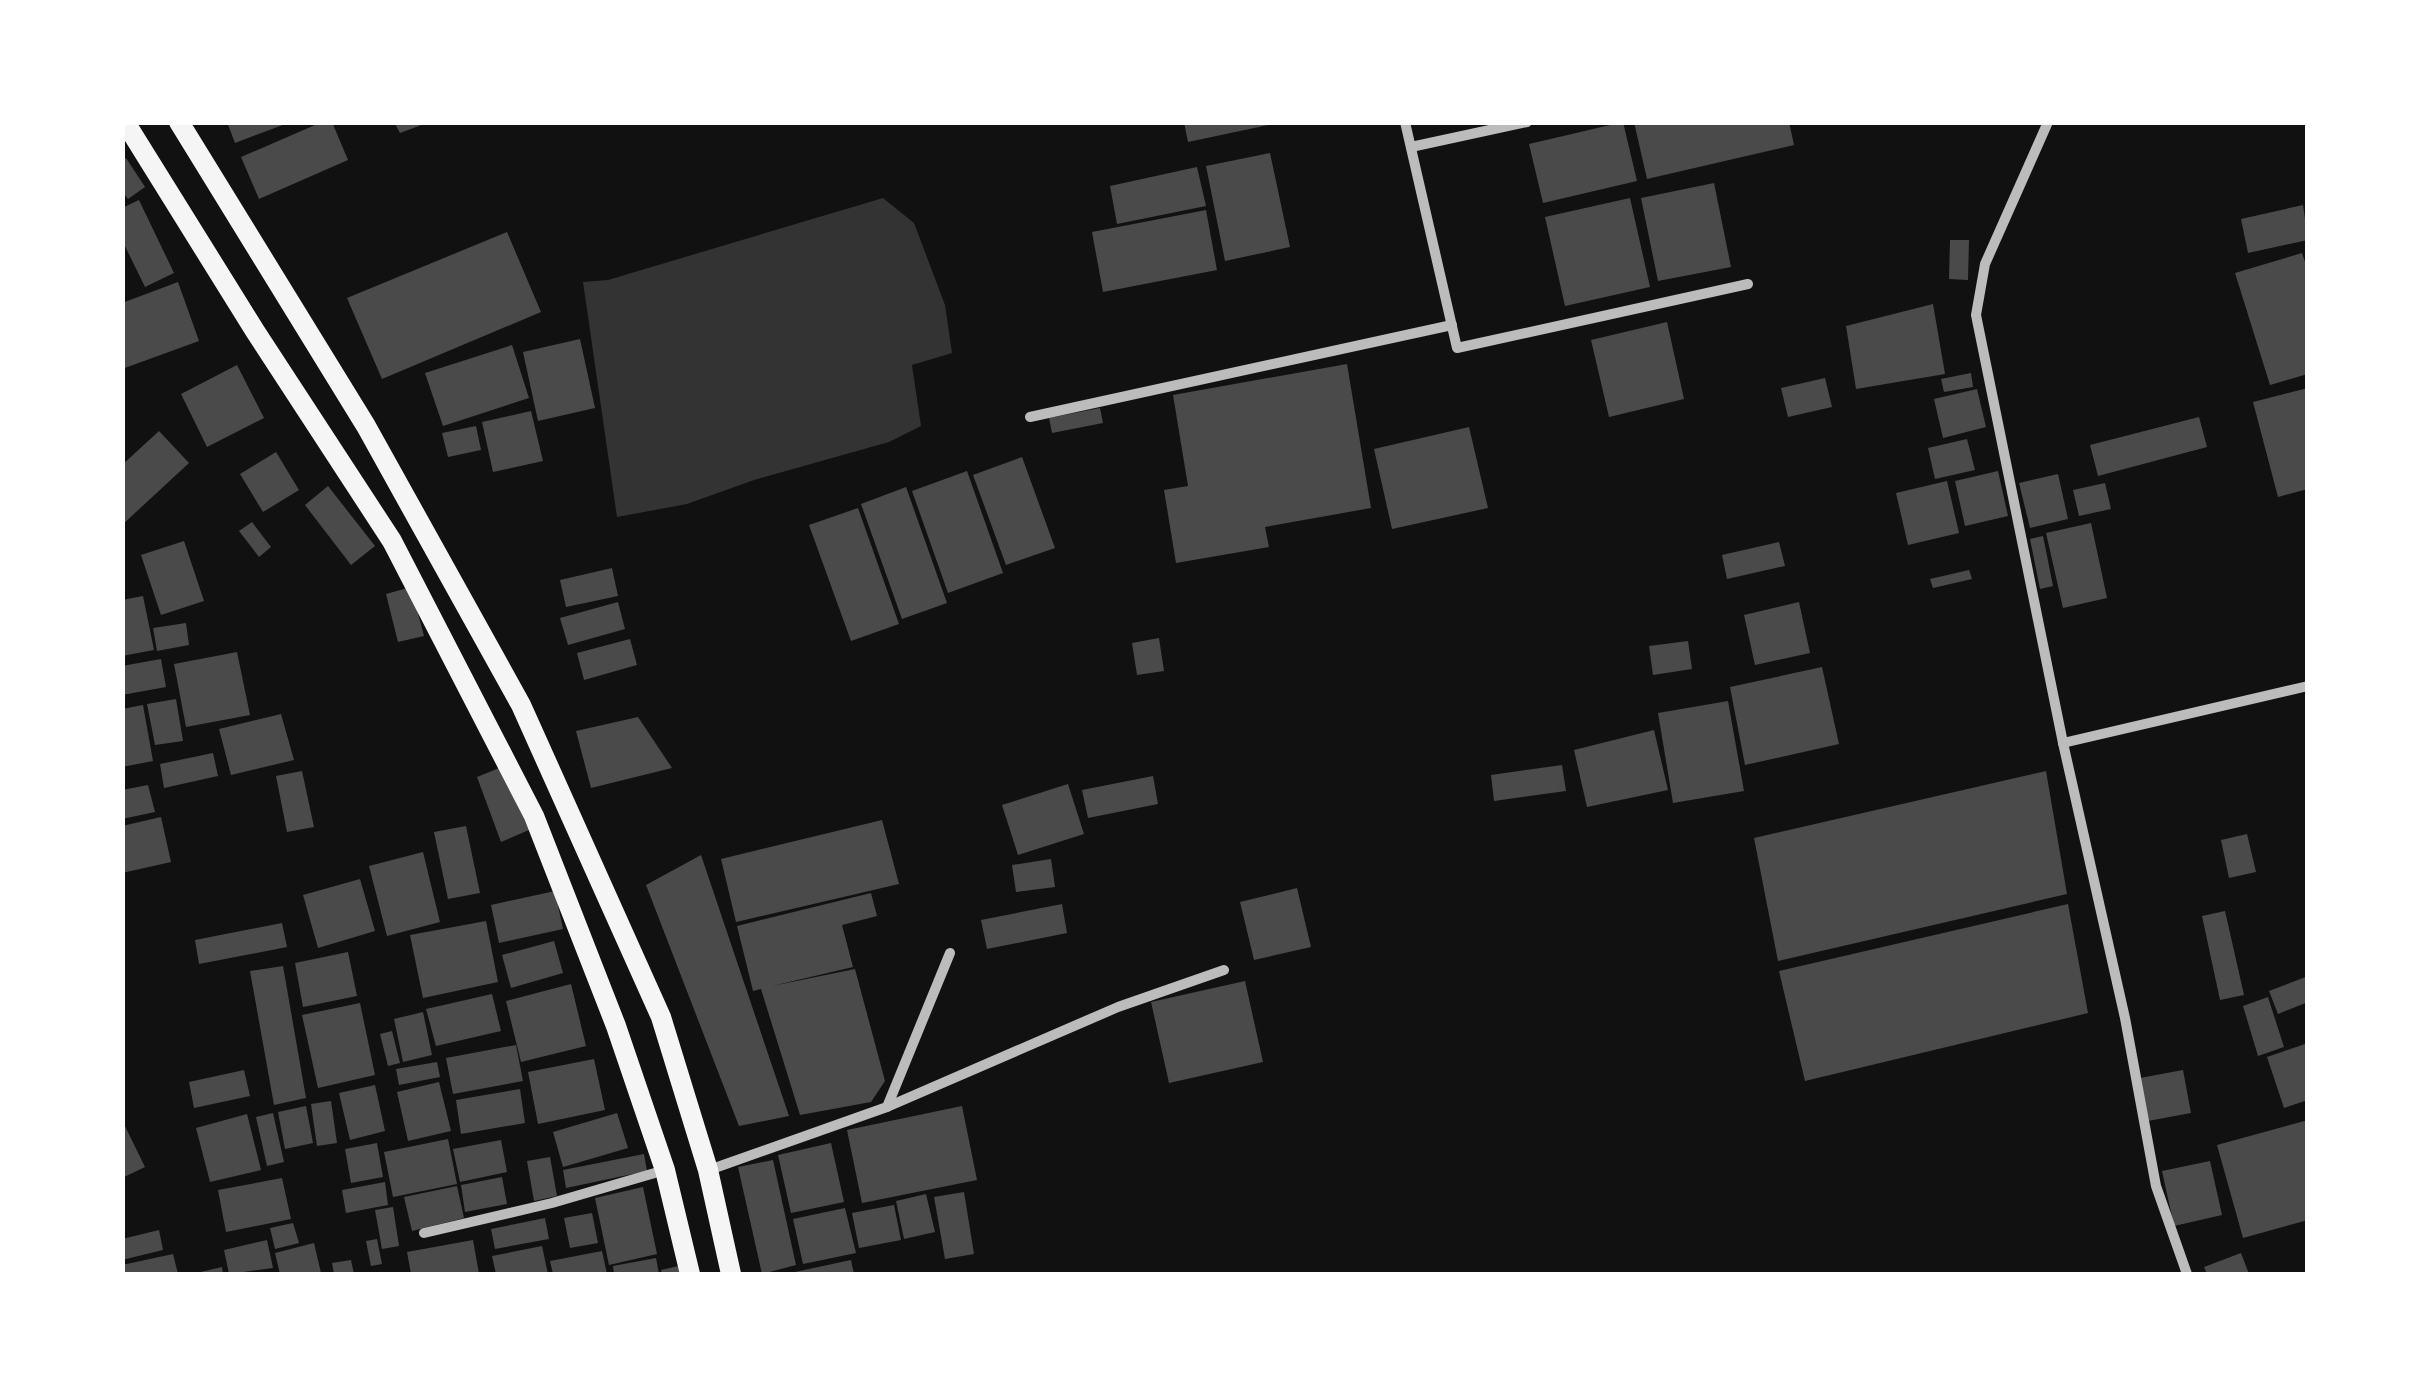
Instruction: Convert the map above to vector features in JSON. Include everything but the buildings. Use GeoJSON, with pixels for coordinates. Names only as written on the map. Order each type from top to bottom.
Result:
{"type":"FeatureCollection","features":[{"type":"Feature","properties":{"kind":"main road"},"geometry":{"type":"LineString","coordinates":[[126,122],[255,331],[392,541],[534,816],[616,1026],[665,1170],[690,1274]]}},
{"type":"Feature","properties":{"kind":"main road"},"geometry":{"type":"LineString","coordinates":[[179,122],[366,426],[522,706],[661,1018],[708,1170],[731,1274]]}},
{"type":"Feature","properties":{"kind":"street"},"geometry":{"type":"LineString","coordinates":[[1405,122],[1457,348],[1748,284]]}},
{"type":"Feature","properties":{"kind":"street"},"geometry":{"type":"LineString","coordinates":[[1410,147],[1527,122]]}},
{"type":"Feature","properties":{"kind":"street"},"geometry":{"type":"LineString","coordinates":[[2048,122],[1985,264],[1976,315],[2063,743],[2125,1018],[2156,1186],[2187,1274]]}},
{"type":"Feature","properties":{"kind":"street"},"geometry":{"type":"LineString","coordinates":[[1030,417],[1452,326]]}},
{"type":"Feature","properties":{"kind":"street"},"geometry":{"type":"LineString","coordinates":[[2063,743],[2308,686]]}},
{"type":"Feature","properties":{"kind":"street"},"geometry":{"type":"LineString","coordinates":[[887,1107],[950,954]]}},
{"type":"Feature","properties":{"kind":"street"},"geometry":{"type":"LineString","coordinates":[[708,1170],[887,1107],[1118,1008],[1224,970]]}},
{"type":"Feature","properties":{"kind":"street"},"geometry":{"type":"LineString","coordinates":[[424,1233],[552,1203],[665,1170]]}},
{"type":"Feature","properties":{"kind":"shaded area"},"geometry":{"type":"Polygon","coordinates":[[[883,198],[914,223],[945,305],[952,353],[912,365],[921,426],[889,442],[754,480],[687,504],[617,517],[583,282],[608,280],[883,198]]]}}]}
